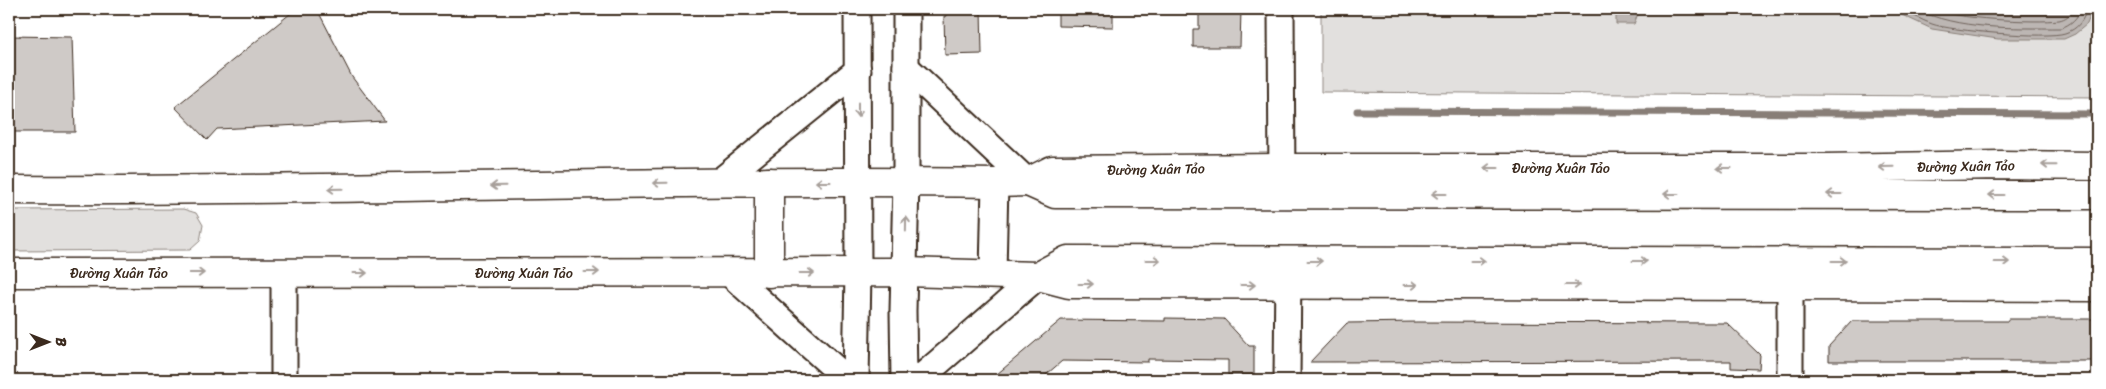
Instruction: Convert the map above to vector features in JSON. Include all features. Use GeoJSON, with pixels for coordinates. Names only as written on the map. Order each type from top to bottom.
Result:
{"type":"FeatureCollection","features":[{"type":"Feature","properties":{"kind":"main road","name":"Đường Xuân Tảo"},"geometry":{"type":"LineString","coordinates":[[1282,181],[1824,168],[2001,165],[2097,166]]}},
{"type":"Feature","properties":{"kind":"main road","name":"Đường Xuân Tảo"},"geometry":{"type":"LineString","coordinates":[[9,190],[286,189],[719,182],[906,181],[995,183],[1028,182],[1052,170],[1282,181],[2097,195]]}},
{"type":"Feature","properties":{"kind":"main road"},"geometry":{"type":"LineString","coordinates":[[769,182],[769,273]]}},
{"type":"Feature","properties":{"kind":"main road","name":"Đường Xuân Tảo"},"geometry":{"type":"LineString","coordinates":[[9,273],[904,272],[992,273],[1038,276],[1069,284],[1288,273],[1790,273],[2097,262]]}},
{"type":"Feature","properties":{"kind":"main road","name":"Đường Xuân Tảo"},"geometry":{"type":"LineString","coordinates":[[1790,273],[2097,287]]}},
{"type":"Feature","properties":{"kind":"street"},"geometry":{"type":"LineString","coordinates":[[856,380],[858,273],[857,9]]}},
{"type":"Feature","properties":{"kind":"street"},"geometry":{"type":"LineString","coordinates":[[904,380],[906,9]]}},
{"type":"Feature","properties":{"kind":"street"},"geometry":{"type":"LineString","coordinates":[[1281,9],[1282,181]]}},
{"type":"Feature","properties":{"kind":"street"},"geometry":{"type":"LineString","coordinates":[[906,67],[1028,182]]}},
{"type":"Feature","properties":{"kind":"street"},"geometry":{"type":"LineString","coordinates":[[719,182],[858,70]]}},
{"type":"Feature","properties":{"kind":"street"},"geometry":{"type":"LineString","coordinates":[[992,273],[995,183]]}},
{"type":"Feature","properties":{"kind":"street"},"geometry":{"type":"LineString","coordinates":[[284,273],[284,380]]}},
{"type":"Feature","properties":{"kind":"street"},"geometry":{"type":"LineString","coordinates":[[729,273],[848,380]]}},
{"type":"Feature","properties":{"kind":"street"},"geometry":{"type":"LineString","coordinates":[[1287,380],[1288,273]]}},
{"type":"Feature","properties":{"kind":"street"},"geometry":{"type":"LineString","coordinates":[[1790,273],[1790,380]]}},
{"type":"Feature","properties":{"kind":"street"},"geometry":{"type":"LineString","coordinates":[[918,380],[1038,276]]}},
{"type":"Feature","properties":{"kind":"shaded area"},"geometry":{"type":"Polygon","coordinates":[[[1321,9],[2097,9],[2097,97],[1321,92],[1321,9]]]}},
{"type":"Feature","properties":{"kind":"shaded area"},"geometry":{"type":"Polygon","coordinates":[[[183,209],[196,213],[203,225],[200,241],[190,250],[9,251],[9,210],[183,209]]]}},
{"type":"Feature","properties":{"kind":"water"},"geometry":{"type":"Polygon","coordinates":[[[1606,9],[1652,9],[1639,11],[1634,24],[1616,24],[1616,10],[1606,9]]]}},
{"type":"Feature","properties":{"kind":"water"},"geometry":{"type":"Polygon","coordinates":[[[1889,9],[2093,9],[2087,24],[2075,34],[2064,39],[1998,39],[1932,29],[1889,9]]]}},
{"type":"Feature","properties":{"kind":"building"},"geometry":{"type":"Polygon","coordinates":[[[296,9],[317,9],[352,77],[385,121],[217,129],[207,140],[175,107],[296,9]]]}},
{"type":"Feature","properties":{"kind":"building"},"geometry":{"type":"Polygon","coordinates":[[[946,9],[981,9],[982,54],[945,55],[944,16],[946,16],[946,9]]]}},
{"type":"Feature","properties":{"kind":"building"},"geometry":{"type":"Polygon","coordinates":[[[1058,9],[1113,9],[1113,27],[1058,26],[1058,9]]]}},
{"type":"Feature","properties":{"kind":"building"},"geometry":{"type":"Polygon","coordinates":[[[1199,9],[1241,10],[1240,47],[1193,47],[1193,29],[1199,29],[1199,9]]]}},
{"type":"Feature","properties":{"kind":"building"},"geometry":{"type":"Polygon","coordinates":[[[9,36],[72,37],[75,132],[9,132],[9,36]]]}},
{"type":"Feature","properties":{"kind":"building"},"geometry":{"type":"Polygon","coordinates":[[[1165,318],[1224,319],[1249,346],[1254,346],[1254,375],[1228,375],[1228,360],[1148,359],[1148,362],[1062,361],[1040,380],[990,380],[1061,320],[1165,321],[1165,318]]]}},
{"type":"Feature","properties":{"kind":"building"},"geometry":{"type":"Polygon","coordinates":[[[2008,319],[2097,319],[2097,361],[1829,361],[1829,346],[1852,321],[2008,321],[2008,319]]]}},
{"type":"Feature","properties":{"kind":"building"},"geometry":{"type":"Polygon","coordinates":[[[1347,323],[1727,323],[1760,355],[1759,369],[1731,368],[1731,361],[1310,362],[1347,323]]]}},
{"type":"Feature","properties":{"kind":"waterway"},"geometry":{"type":"LineString","coordinates":[[1357,111],[2097,114]]}}]}
